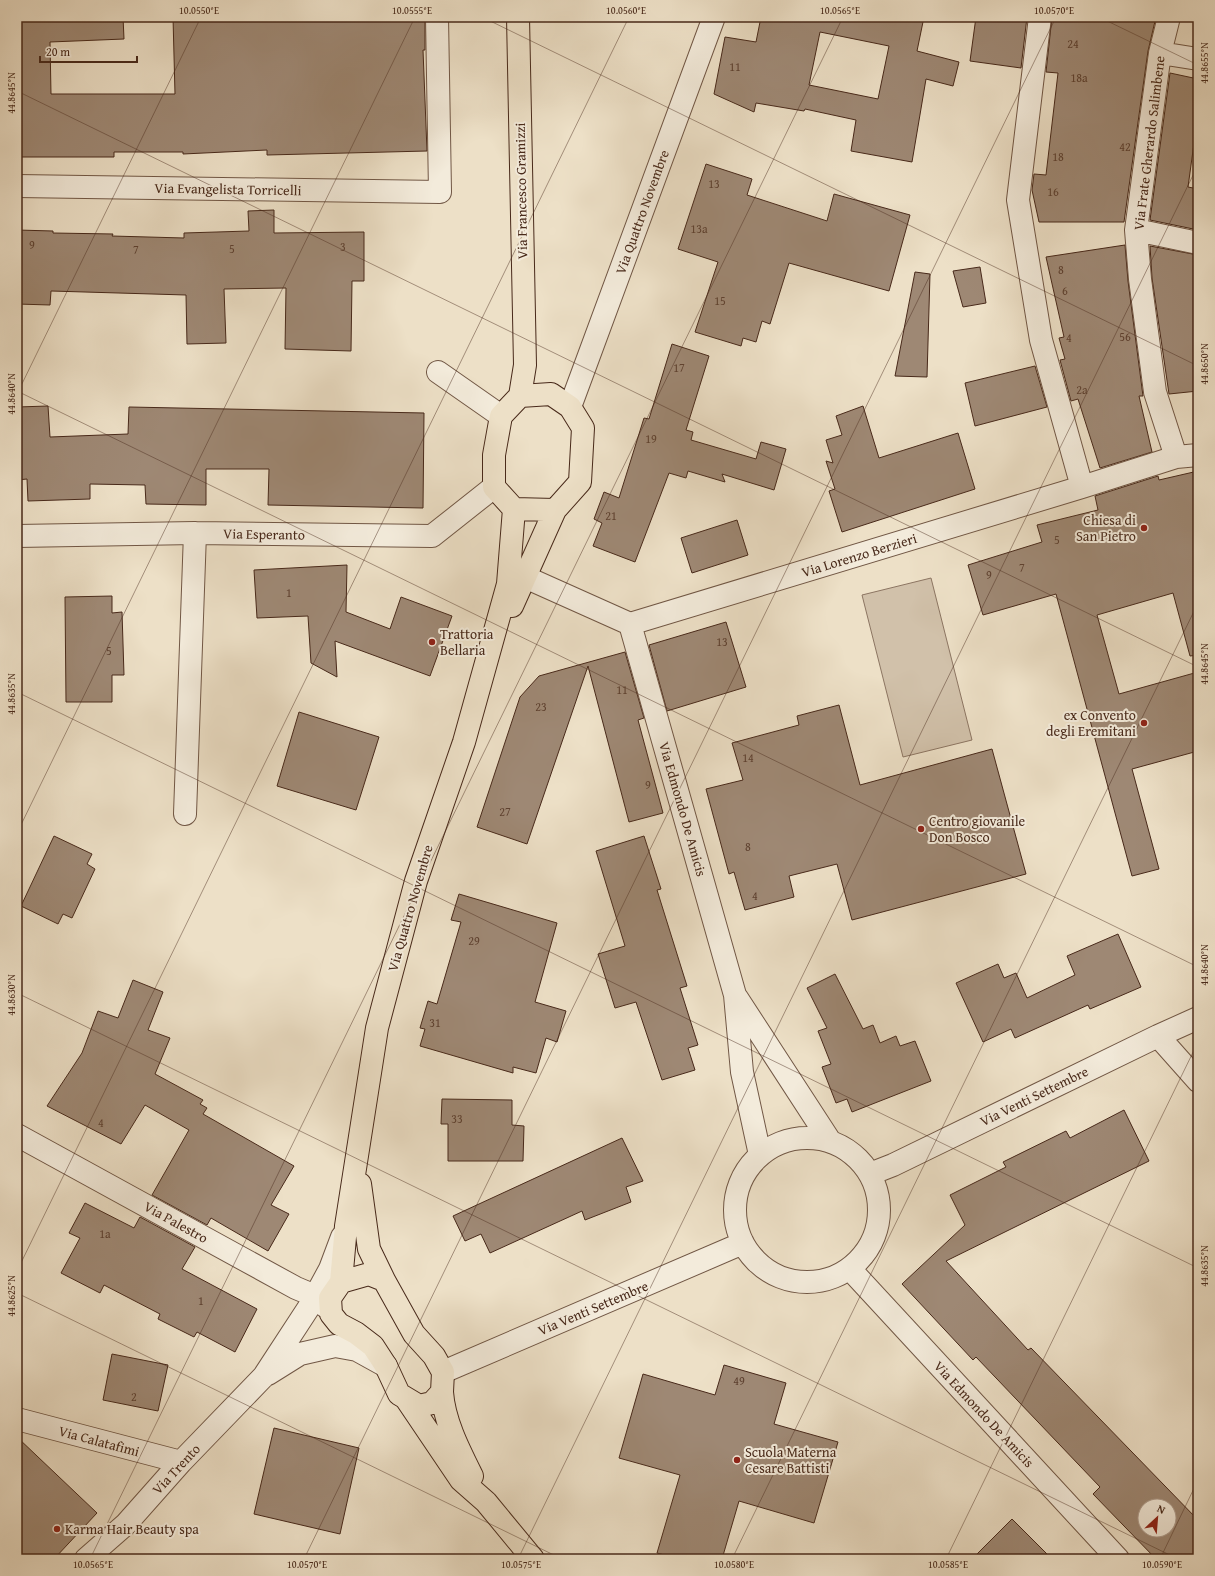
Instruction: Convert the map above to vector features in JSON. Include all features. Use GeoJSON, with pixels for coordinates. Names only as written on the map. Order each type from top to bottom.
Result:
{"type":"FeatureCollection","features":[{"type":"Feature","properties":{"kind":"main road","name":"Via Francesco Gramizzi"},"geometry":{"type":"LineString","coordinates":[[518,17],[525,365]]}},
{"type":"Feature","properties":{"kind":"main road","name":"Via Quattro Novembre"},"geometry":{"type":"LineString","coordinates":[[486,661],[555,510],[580,482],[583,428],[570,407],[551,394],[525,365]]}},
{"type":"Feature","properties":{"kind":"main road"},"geometry":{"type":"LineString","coordinates":[[525,365],[520,396],[501,416],[494,455],[494,487],[514,509],[555,510]]}},
{"type":"Feature","properties":{"kind":"main road"},"geometry":{"type":"LineString","coordinates":[[520,396],[551,394]]}},
{"type":"Feature","properties":{"kind":"main road","name":"Via Quattro Novembre"},"geometry":{"type":"LineString","coordinates":[[514,509],[508,584],[464,742],[416,880],[379,1021],[346,1226],[341,1282],[330,1298],[332,1314],[340,1324],[356,1333],[373,1346],[386,1366],[399,1394],[407,1400],[461,1480],[486,1502],[533,1559]]}},
{"type":"Feature","properties":{"kind":"main road","name":"Via Quattro Novembre"},"geometry":{"type":"LineString","coordinates":[[356,1161],[369,1249],[384,1280],[414,1334],[434,1356],[443,1382],[443,1405],[460,1453],[486,1502]]}},
{"type":"Feature","properties":{"kind":"main road"},"geometry":{"type":"LineString","coordinates":[[341,1282],[369,1274],[384,1280]]}},
{"type":"Feature","properties":{"kind":"main road"},"geometry":{"type":"LineString","coordinates":[[407,1400],[419,1406],[432,1403],[443,1382]]}},
{"type":"Feature","properties":{"kind":"street","name":"Via Evangelista Torricelli"},"geometry":{"type":"LineString","coordinates":[[17,186],[440,192],[437,17]]}},
{"type":"Feature","properties":{"kind":"street","name":"Via Quattro Novembre"},"geometry":{"type":"LineString","coordinates":[[570,407],[714,17]]}},
{"type":"Feature","properties":{"kind":"street"},"geometry":{"type":"LineString","coordinates":[[1040,17],[1018,200],[1041,340],[1082,487]]}},
{"type":"Feature","properties":{"kind":"street","name":"Via Frate Gherardo Salimbene"},"geometry":{"type":"LineString","coordinates":[[1169,17],[1160,53],[1136,230],[1140,279],[1155,392],[1176,457]]}},
{"type":"Feature","properties":{"kind":"street"},"geometry":{"type":"LineString","coordinates":[[1160,53],[1198,60]]}},
{"type":"Feature","properties":{"kind":"street"},"geometry":{"type":"LineString","coordinates":[[1136,230],[1198,243]]}},
{"type":"Feature","properties":{"kind":"street"},"geometry":{"type":"LineString","coordinates":[[438,372],[501,416]]}},
{"type":"Feature","properties":{"kind":"street","name":"Via Lorenzo Berzieri"},"geometry":{"type":"LineString","coordinates":[[630,624],[1176,457],[1198,455]]}},
{"type":"Feature","properties":{"kind":"street","name":"Via Esperanto"},"geometry":{"type":"LineString","coordinates":[[17,536],[195,533],[432,536],[494,487]]}},
{"type":"Feature","properties":{"kind":"street"},"geometry":{"type":"LineString","coordinates":[[185,814],[195,533]]}},
{"type":"Feature","properties":{"kind":"street"},"geometry":{"type":"LineString","coordinates":[[525,577],[630,624]]}},
{"type":"Feature","properties":{"kind":"street","name":"Via Edmondo De Amicis"},"geometry":{"type":"LineString","coordinates":[[630,624],[736,995],[742,1072],[760,1155]]}},
{"type":"Feature","properties":{"kind":"street","name":"Via Edmondo De Amicis"},"geometry":{"type":"LineString","coordinates":[[736,995],[830,1141]]}},
{"type":"Feature","properties":{"kind":"street","name":"Via Venti Settembre"},"geometry":{"type":"LineString","coordinates":[[870,1174],[893,1165],[1198,1018]]}},
{"type":"Feature","properties":{"kind":"street"},"geometry":{"type":"LineString","coordinates":[[1158,1036],[1198,1081]]}},
{"type":"Feature","properties":{"kind":"street","name":"Via Palestro"},"geometry":{"type":"LineString","coordinates":[[17,1135],[296,1288],[315,1296],[332,1314]]}},
{"type":"Feature","properties":{"kind":"street"},"geometry":{"type":"LineString","coordinates":[[812,1137],[830,1141],[846,1149],[855,1156],[870,1174],[877,1190],[879,1202],[878,1226],[873,1242],[863,1257],[850,1269],[834,1278],[817,1282],[794,1281],[782,1278],[766,1270],[753,1258],[743,1243],[736,1225],[734,1206],[738,1187],[747,1169],[760,1155],[775,1145],[793,1139],[812,1137]]}},
{"type":"Feature","properties":{"kind":"street","name":"Via Trento"},"geometry":{"type":"LineString","coordinates":[[86,1559],[126,1524],[181,1462],[264,1376],[315,1296],[330,1269],[346,1226]]}},
{"type":"Feature","properties":{"kind":"street","name":"Via Venti Settembre"},"geometry":{"type":"LineString","coordinates":[[443,1382],[743,1243]]}},
{"type":"Feature","properties":{"kind":"street","name":"Via Edmondo De Amicis"},"geometry":{"type":"LineString","coordinates":[[850,1269],[1118,1559]]}},
{"type":"Feature","properties":{"kind":"street","name":"Via Trento"},"geometry":{"type":"LineString","coordinates":[[264,1376],[300,1354],[335,1346],[357,1350],[386,1366]]}},
{"type":"Feature","properties":{"kind":"street","name":"Via Calatafimi"},"geometry":{"type":"LineString","coordinates":[[17,1419],[181,1462]]}},
{"type":"Feature","properties":{"kind":"shaded area"},"geometry":{"type":"Polygon","coordinates":[[[931,578],[972,740],[903,757],[862,595],[931,578]]]}},
{"type":"Feature","properties":{"kind":"building"},"geometry":{"type":"Polygon","coordinates":[[[17,17],[123,17],[124,39],[50,42],[51,94],[175,94],[173,17],[425,17],[425,50],[423,50],[427,151],[267,155],[267,150],[183,154],[183,152],[114,152],[114,157],[17,157],[17,17]]]}},
{"type":"Feature","properties":{"kind":"building"},"geometry":{"type":"Polygon","coordinates":[[[761,17],[924,17],[917,51],[959,62],[953,86],[926,79],[912,162],[851,151],[856,120],[805,109],[804,111],[756,103],[754,112],[714,94],[725,37],[756,42],[761,17]],[[820,32],[809,85],[878,99],[889,46],[820,32]]]}},
{"type":"Feature","properties":{"kind":"building"},"geometry":{"type":"Polygon","coordinates":[[[976,17],[1027,17],[1021,68],[970,61],[976,17]]]}},
{"type":"Feature","properties":{"kind":"building"},"geometry":{"type":"Polygon","coordinates":[[[1052,17],[1156,17],[1148,51],[1124,222],[1039,222],[1032,190],[1034,174],[1046,175],[1058,73],[1046,72],[1052,17]]]}},
{"type":"Feature","properties":{"kind":"building"},"geometry":{"type":"Polygon","coordinates":[[[1170,73],[1198,79],[1198,114],[1188,187],[1198,189],[1198,230],[1150,220],[1170,73]]]}},
{"type":"Feature","properties":{"kind":"building"},"geometry":{"type":"Polygon","coordinates":[[[706,164],[752,179],[747,195],[827,221],[834,194],[910,215],[889,291],[789,263],[770,324],[762,321],[756,342],[743,338],[741,346],[695,332],[718,262],[678,249],[706,164]]]}},
{"type":"Feature","properties":{"kind":"building"},"geometry":{"type":"Polygon","coordinates":[[[274,210],[274,233],[364,232],[364,281],[352,281],[351,351],[285,349],[286,288],[224,289],[226,343],[187,344],[186,295],[51,291],[50,305],[17,304],[17,230],[53,231],[53,233],[113,234],[112,236],[184,238],[184,233],[249,231],[248,211],[274,210]]]}},
{"type":"Feature","properties":{"kind":"building"},"geometry":{"type":"Polygon","coordinates":[[[1125,245],[1128,281],[1143,396],[1139,396],[1152,452],[1100,468],[1078,399],[1071,401],[1060,360],[1065,359],[1059,338],[1064,337],[1046,257],[1125,245]]]}},
{"type":"Feature","properties":{"kind":"building"},"geometry":{"type":"Polygon","coordinates":[[[1150,246],[1198,255],[1198,391],[1169,394],[1152,278],[1150,246]]]}},
{"type":"Feature","properties":{"kind":"building"},"geometry":{"type":"Polygon","coordinates":[[[980,267],[986,303],[963,307],[953,271],[980,267]]]}},
{"type":"Feature","properties":{"kind":"building"},"geometry":{"type":"Polygon","coordinates":[[[915,272],[930,274],[927,377],[895,376],[915,272]]]}},
{"type":"Feature","properties":{"kind":"building"},"geometry":{"type":"Polygon","coordinates":[[[672,344],[709,356],[686,430],[693,432],[691,440],[756,459],[761,442],[786,449],[774,490],[722,474],[725,482],[688,471],[686,478],[669,473],[635,562],[593,546],[602,523],[594,519],[604,492],[619,498],[644,418],[649,419],[672,344]]]}},
{"type":"Feature","properties":{"kind":"building"},"geometry":{"type":"Polygon","coordinates":[[[1035,366],[1047,407],[975,426],[965,383],[1035,366]]]}},
{"type":"Feature","properties":{"kind":"building"},"geometry":{"type":"Polygon","coordinates":[[[48,406],[50,437],[128,434],[129,407],[424,413],[423,508],[268,505],[269,469],[206,469],[206,505],[146,504],[145,485],[90,484],[90,499],[28,501],[27,479],[17,480],[17,407],[48,406]]]}},
{"type":"Feature","properties":{"kind":"building"},"geometry":{"type":"Polygon","coordinates":[[[863,406],[879,458],[958,433],[975,489],[842,532],[829,491],[835,489],[826,461],[833,463],[826,440],[842,435],[836,416],[863,406]]]}},
{"type":"Feature","properties":{"kind":"building","name":"ex Convento degli Eremitani"},"geometry":{"type":"Polygon","coordinates":[[[1198,471],[1198,655],[1190,656],[1173,593],[1097,615],[1119,694],[1198,672],[1198,751],[1132,769],[1159,869],[1132,876],[1056,594],[983,615],[968,565],[1042,542],[1037,525],[1098,510],[1095,496],[1158,476],[1159,480],[1198,471]]]}},
{"type":"Feature","properties":{"kind":"building"},"geometry":{"type":"Polygon","coordinates":[[[737,520],[748,555],[692,573],[681,538],[737,520]]]}},
{"type":"Feature","properties":{"kind":"building"},"geometry":{"type":"Polygon","coordinates":[[[347,565],[346,612],[390,629],[401,597],[452,616],[430,676],[335,641],[337,677],[311,663],[308,616],[257,618],[254,570],[347,565]]]}},
{"type":"Feature","properties":{"kind":"building"},"geometry":{"type":"Polygon","coordinates":[[[112,596],[112,613],[122,612],[124,675],[112,675],[112,702],[66,702],[65,597],[112,596]]]}},
{"type":"Feature","properties":{"kind":"building"},"geometry":{"type":"Polygon","coordinates":[[[726,622],[746,687],[667,711],[649,645],[726,622]]]}},
{"type":"Feature","properties":{"kind":"building"},"geometry":{"type":"Polygon","coordinates":[[[625,652],[644,718],[638,720],[663,813],[629,822],[588,666],[527,844],[477,827],[520,697],[539,676],[625,652]]]}},
{"type":"Feature","properties":{"kind":"building","name":"Centro giovanile Don Bosco"},"geometry":{"type":"Polygon","coordinates":[[[839,705],[860,785],[992,749],[1026,874],[852,920],[837,864],[789,876],[794,897],[745,910],[734,872],[729,874],[706,789],[743,780],[732,743],[799,725],[797,716],[839,705]]]}},
{"type":"Feature","properties":{"kind":"building"},"geometry":{"type":"Polygon","coordinates":[[[299,712],[379,737],[356,810],[277,786],[299,712]]]}},
{"type":"Feature","properties":{"kind":"building"},"geometry":{"type":"Polygon","coordinates":[[[54,836],[92,854],[87,864],[95,869],[72,918],[63,914],[58,924],[21,906],[54,836]]]}},
{"type":"Feature","properties":{"kind":"building"},"geometry":{"type":"Polygon","coordinates":[[[644,836],[661,889],[657,890],[687,986],[680,988],[698,1045],[688,1048],[695,1070],[662,1080],[636,1002],[615,1008],[598,954],[625,946],[596,851],[644,836]]]}},
{"type":"Feature","properties":{"kind":"building"},"geometry":{"type":"Polygon","coordinates":[[[459,894],[557,923],[535,1002],[566,1011],[557,1042],[546,1038],[536,1073],[513,1067],[513,1073],[420,1046],[425,1029],[420,1028],[428,1001],[437,1004],[461,922],[451,920],[459,894]]]}},
{"type":"Feature","properties":{"kind":"building"},"geometry":{"type":"Polygon","coordinates":[[[1118,934],[1141,987],[1090,1009],[1088,1005],[1015,1038],[1011,1029],[983,1042],[956,983],[998,964],[1004,978],[1016,973],[1027,998],[1075,975],[1067,956],[1118,934]]]}},
{"type":"Feature","properties":{"kind":"building"},"geometry":{"type":"Polygon","coordinates":[[[835,974],[863,1029],[873,1025],[880,1043],[896,1036],[900,1046],[915,1041],[931,1081],[852,1112],[847,1099],[836,1103],[822,1067],[831,1064],[818,1031],[827,1028],[807,988],[835,974]]]}},
{"type":"Feature","properties":{"kind":"building"},"geometry":{"type":"Polygon","coordinates":[[[133,980],[163,992],[148,1030],[170,1038],[155,1074],[203,1100],[200,1104],[207,1108],[203,1114],[294,1166],[271,1205],[289,1214],[268,1251],[211,1218],[207,1225],[152,1195],[189,1130],[145,1105],[121,1144],[47,1106],[82,1053],[98,1011],[118,1018],[133,980]]]}},
{"type":"Feature","properties":{"kind":"building"},"geometry":{"type":"Polygon","coordinates":[[[442,1099],[512,1100],[512,1125],[524,1126],[523,1161],[448,1161],[448,1124],[441,1124],[442,1099]]]}},
{"type":"Feature","properties":{"kind":"building"},"geometry":{"type":"Polygon","coordinates":[[[1124,1110],[1149,1161],[946,1261],[1028,1350],[1031,1348],[1177,1498],[1137,1498],[1137,1538],[1177,1538],[1177,1498],[1198,1520],[1198,1559],[1156,1559],[1093,1494],[1100,1487],[976,1357],[973,1360],[902,1284],[965,1225],[950,1195],[1006,1167],[1003,1162],[1066,1131],[1070,1138],[1124,1110]]]}},
{"type":"Feature","properties":{"kind":"building"},"geometry":{"type":"Polygon","coordinates":[[[622,1138],[643,1181],[626,1187],[631,1202],[585,1220],[582,1211],[490,1253],[481,1234],[465,1241],[453,1216],[622,1138]]]}},
{"type":"Feature","properties":{"kind":"building"},"geometry":{"type":"Polygon","coordinates":[[[85,1203],[134,1228],[140,1217],[195,1247],[182,1269],[257,1309],[235,1352],[197,1332],[194,1337],[158,1319],[160,1314],[104,1285],[100,1293],[61,1273],[80,1238],[69,1233],[85,1203]]]}},
{"type":"Feature","properties":{"kind":"building"},"geometry":{"type":"Polygon","coordinates":[[[112,1354],[168,1365],[158,1411],[103,1400],[112,1354]]]}},
{"type":"Feature","properties":{"kind":"building"},"geometry":{"type":"Polygon","coordinates":[[[724,1365],[786,1383],[774,1424],[838,1442],[814,1523],[739,1501],[722,1559],[679,1559],[657,1553],[680,1475],[619,1458],[643,1374],[715,1395],[724,1365]]]}},
{"type":"Feature","properties":{"kind":"building"},"geometry":{"type":"Polygon","coordinates":[[[274,1428],[359,1448],[340,1534],[254,1514],[274,1428]]]}},
{"type":"Feature","properties":{"kind":"building"},"geometry":{"type":"Polygon","coordinates":[[[17,1437],[97,1513],[54,1559],[17,1559],[17,1437]]]}},
{"type":"Feature","properties":{"kind":"building"},"geometry":{"type":"Polygon","coordinates":[[[1012,1519],[1052,1559],[972,1559],[1012,1519]]]}},
{"type":"Feature","properties":{"kind":"place","name":"Chiesa di San Pietro"},"geometry":{"type":"Point","coordinates":[1144,528]}},
{"type":"Feature","properties":{"kind":"place","name":"Trattoria Bellaria"},"geometry":{"type":"Point","coordinates":[432,642]}},
{"type":"Feature","properties":{"kind":"place","name":"ex Convento degli Eremitani"},"geometry":{"type":"Point","coordinates":[1144,723]}},
{"type":"Feature","properties":{"kind":"place","name":"Centro giovanile Don Bosco"},"geometry":{"type":"Point","coordinates":[921,829]}},
{"type":"Feature","properties":{"kind":"place","name":"Scuola Materna Cesare Battisti"},"geometry":{"type":"Point","coordinates":[737,1460]}},
{"type":"Feature","properties":{"kind":"place","name":"Karma Hair Beauty spa"},"geometry":{"type":"Point","coordinates":[57,1529]}}]}
